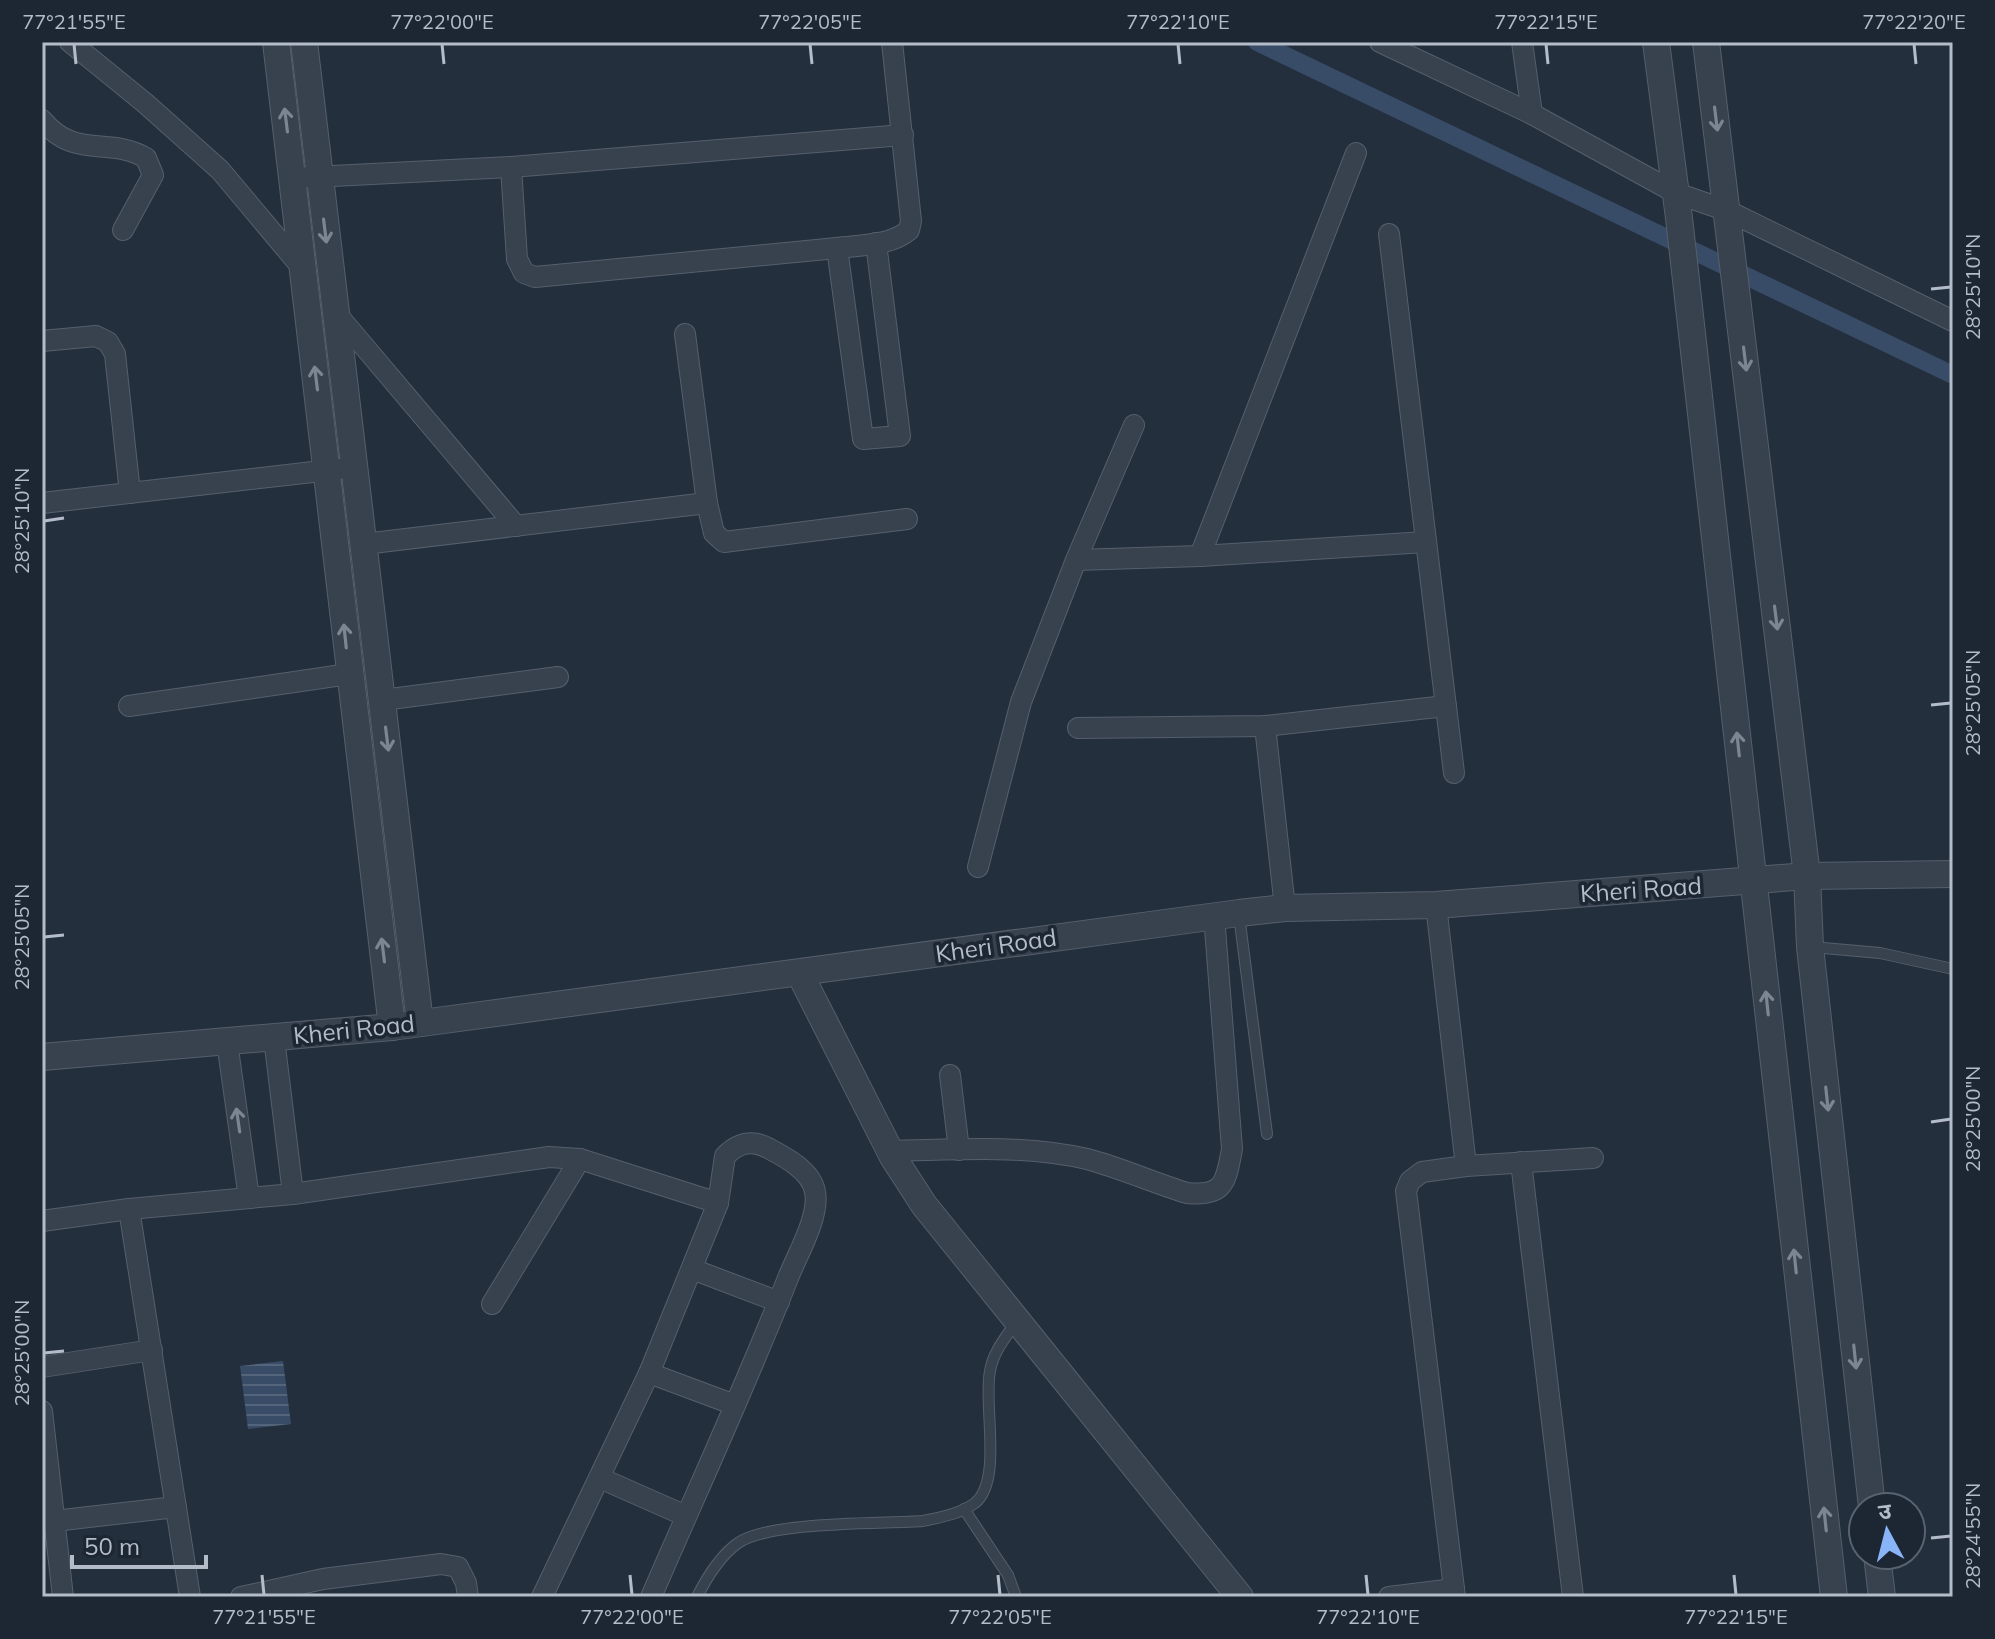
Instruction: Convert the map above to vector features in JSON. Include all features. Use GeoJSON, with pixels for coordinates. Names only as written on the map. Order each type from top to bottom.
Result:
{"type":"FeatureCollection","features":[{"type":"Feature","properties":{"kind":"street"},"geometry":{"type":"LineString","coordinates":[[70,42],[220,170],[303,269]]}},
{"type":"Feature","properties":{"kind":"street"},"geometry":{"type":"LineString","coordinates":[[276,42],[335,312],[420,1023]]}},
{"type":"Feature","properties":{"kind":"street"},"geometry":{"type":"LineString","coordinates":[[313,42],[304,42],[306,177],[303,269],[392,1027]]}},
{"type":"Feature","properties":{"kind":"street"},"geometry":{"type":"LineString","coordinates":[[511,167],[517,259],[524,273],[535,277],[837,248],[903,236],[909,230],[911,221],[892,42]]}},
{"type":"Feature","properties":{"kind":"street"},"geometry":{"type":"LineString","coordinates":[[1380,42],[1532,114],[1678,206],[1728,211],[1953,321]]}},
{"type":"Feature","properties":{"kind":"street"},"geometry":{"type":"LineString","coordinates":[[1522,42],[1532,114]]}},
{"type":"Feature","properties":{"kind":"street"},"geometry":{"type":"LineString","coordinates":[[1656,42],[1678,206],[1834,1597]]}},
{"type":"Feature","properties":{"kind":"street"},"geometry":{"type":"LineString","coordinates":[[1706,42],[1807,876],[1810,947],[1870,1491]]}},
{"type":"Feature","properties":{"kind":"street"},"geometry":{"type":"LineString","coordinates":[[42,120],[51,131],[78,145],[122,148],[146,158],[153,175],[123,230]]}},
{"type":"Feature","properties":{"kind":"street"},"geometry":{"type":"LineString","coordinates":[[306,177],[511,167],[903,135]]}},
{"type":"Feature","properties":{"kind":"street"},"geometry":{"type":"LineString","coordinates":[[1200,556],[1356,153]]}},
{"type":"Feature","properties":{"kind":"street"},"geometry":{"type":"LineString","coordinates":[[1389,234],[1454,773]]}},
{"type":"Feature","properties":{"kind":"street"},"geometry":{"type":"LineString","coordinates":[[837,248],[863,439],[900,436],[876,243]]}},
{"type":"Feature","properties":{"kind":"street"},"geometry":{"type":"LineString","coordinates":[[335,312],[516,526]]}},
{"type":"Feature","properties":{"kind":"street"},"geometry":{"type":"LineString","coordinates":[[685,334],[707,503],[714,533],[724,542],[907,519]]}},
{"type":"Feature","properties":{"kind":"street"},"geometry":{"type":"LineString","coordinates":[[42,341],[96,336],[108,342],[115,354],[130,493]]}},
{"type":"Feature","properties":{"kind":"street"},"geometry":{"type":"LineString","coordinates":[[978,867],[1021,702],[1076,560],[1134,425]]}},
{"type":"Feature","properties":{"kind":"street"},"geometry":{"type":"LineString","coordinates":[[42,503],[354,467]]}},
{"type":"Feature","properties":{"kind":"street"},"geometry":{"type":"LineString","coordinates":[[364,544],[707,503]]}},
{"type":"Feature","properties":{"kind":"street"},"geometry":{"type":"LineString","coordinates":[[1076,560],[1426,542]]}},
{"type":"Feature","properties":{"kind":"street"},"geometry":{"type":"LineString","coordinates":[[129,706],[349,674]]}},
{"type":"Feature","properties":{"kind":"street"},"geometry":{"type":"LineString","coordinates":[[383,700],[558,677]]}},
{"type":"Feature","properties":{"kind":"street"},"geometry":{"type":"LineString","coordinates":[[1078,728],[1265,726],[1446,706]]}},
{"type":"Feature","properties":{"kind":"street"},"geometry":{"type":"LineString","coordinates":[[1265,726],[1285,908]]}},
{"type":"Feature","properties":{"kind":"street","name":"Kheri Road"},"geometry":{"type":"LineString","coordinates":[[42,1057],[392,1027],[1285,908],[1436,905],[1807,876],[1953,874]]}},
{"type":"Feature","properties":{"kind":"street"},"geometry":{"type":"LineString","coordinates":[[1436,905],[1466,1166]]}},
{"type":"Feature","properties":{"kind":"street"},"geometry":{"type":"LineString","coordinates":[[890,1151],[1033,1151],[1088,1160],[1187,1193],[1201,1195],[1215,1192],[1223,1185],[1232,1149],[1226,914]]}},
{"type":"Feature","properties":{"kind":"street"},"geometry":{"type":"LineString","coordinates":[[800,974],[890,1151],[924,1205],[1240,1597]]}},
{"type":"Feature","properties":{"kind":"street"},"geometry":{"type":"LineString","coordinates":[[274,1038],[293,1194]]}},
{"type":"Feature","properties":{"kind":"street"},"geometry":{"type":"LineString","coordinates":[[227,1042],[249,1198]]}},
{"type":"Feature","properties":{"kind":"street"},"geometry":{"type":"LineString","coordinates":[[950,1075],[959,1150]]}},
{"type":"Feature","properties":{"kind":"street"},"geometry":{"type":"LineString","coordinates":[[542,1597],[649,1373],[718,1203],[725,1156],[739,1144],[750,1142],[762,1145],[811,1180],[815,1190],[815,1212],[651,1597]]}},
{"type":"Feature","properties":{"kind":"street"},"geometry":{"type":"LineString","coordinates":[[42,1221],[129,1209],[293,1194],[529,1158],[580,1159],[718,1203]]}},
{"type":"Feature","properties":{"kind":"street"},"geometry":{"type":"LineString","coordinates":[[1389,1597],[1455,1593],[1406,1191],[1410,1181],[1422,1172],[1466,1166],[1593,1158]]}},
{"type":"Feature","properties":{"kind":"street"},"geometry":{"type":"LineString","coordinates":[[492,1304],[580,1159]]}},
{"type":"Feature","properties":{"kind":"street"},"geometry":{"type":"LineString","coordinates":[[1521,1162],[1573,1597]]}},
{"type":"Feature","properties":{"kind":"street"},"geometry":{"type":"LineString","coordinates":[[129,1209],[190,1597]]}},
{"type":"Feature","properties":{"kind":"street"},"geometry":{"type":"LineString","coordinates":[[692,1269],[779,1302]]}},
{"type":"Feature","properties":{"kind":"street"},"geometry":{"type":"LineString","coordinates":[[42,1367],[152,1350]]}},
{"type":"Feature","properties":{"kind":"street"},"geometry":{"type":"LineString","coordinates":[[649,1373],[735,1405]]}},
{"type":"Feature","properties":{"kind":"street"},"geometry":{"type":"LineString","coordinates":[[42,1411],[63,1597]]}},
{"type":"Feature","properties":{"kind":"street"},"geometry":{"type":"LineString","coordinates":[[600,1478],[686,1516]]}},
{"type":"Feature","properties":{"kind":"street"},"geometry":{"type":"LineString","coordinates":[[54,1521],[176,1507]]}},
{"type":"Feature","properties":{"kind":"street"},"geometry":{"type":"LineString","coordinates":[[241,1597],[323,1579],[441,1564],[458,1567],[466,1583],[468,1597]]}},
{"type":"Feature","properties":{"kind":"street"},"geometry":{"type":"LineString","coordinates":[[1879,1571],[1882,1597]]}},
{"type":"Feature","properties":{"kind":"lane"},"geometry":{"type":"LineString","coordinates":[[1226,914],[1267,1134]]}},
{"type":"Feature","properties":{"kind":"lane"},"geometry":{"type":"LineString","coordinates":[[1810,947],[1880,953],[1953,969]]}},
{"type":"Feature","properties":{"kind":"lane"},"geometry":{"type":"LineString","coordinates":[[697,1597],[705,1581],[736,1544],[754,1534],[782,1528],[923,1521],[964,1509],[982,1496],[986,1487],[990,1369],[996,1352],[1016,1322]]}},
{"type":"Feature","properties":{"kind":"lane"},"geometry":{"type":"LineString","coordinates":[[964,1509],[1008,1575],[1016,1597]]}},
{"type":"Feature","properties":{"kind":"water"},"geometry":{"type":"Polygon","coordinates":[[[283,1361],[291,1424],[248,1429],[240,1366],[283,1361]]]}},
{"type":"Feature","properties":{"kind":"waterway"},"geometry":{"type":"LineString","coordinates":[[1257,42],[1953,375]]}}]}
